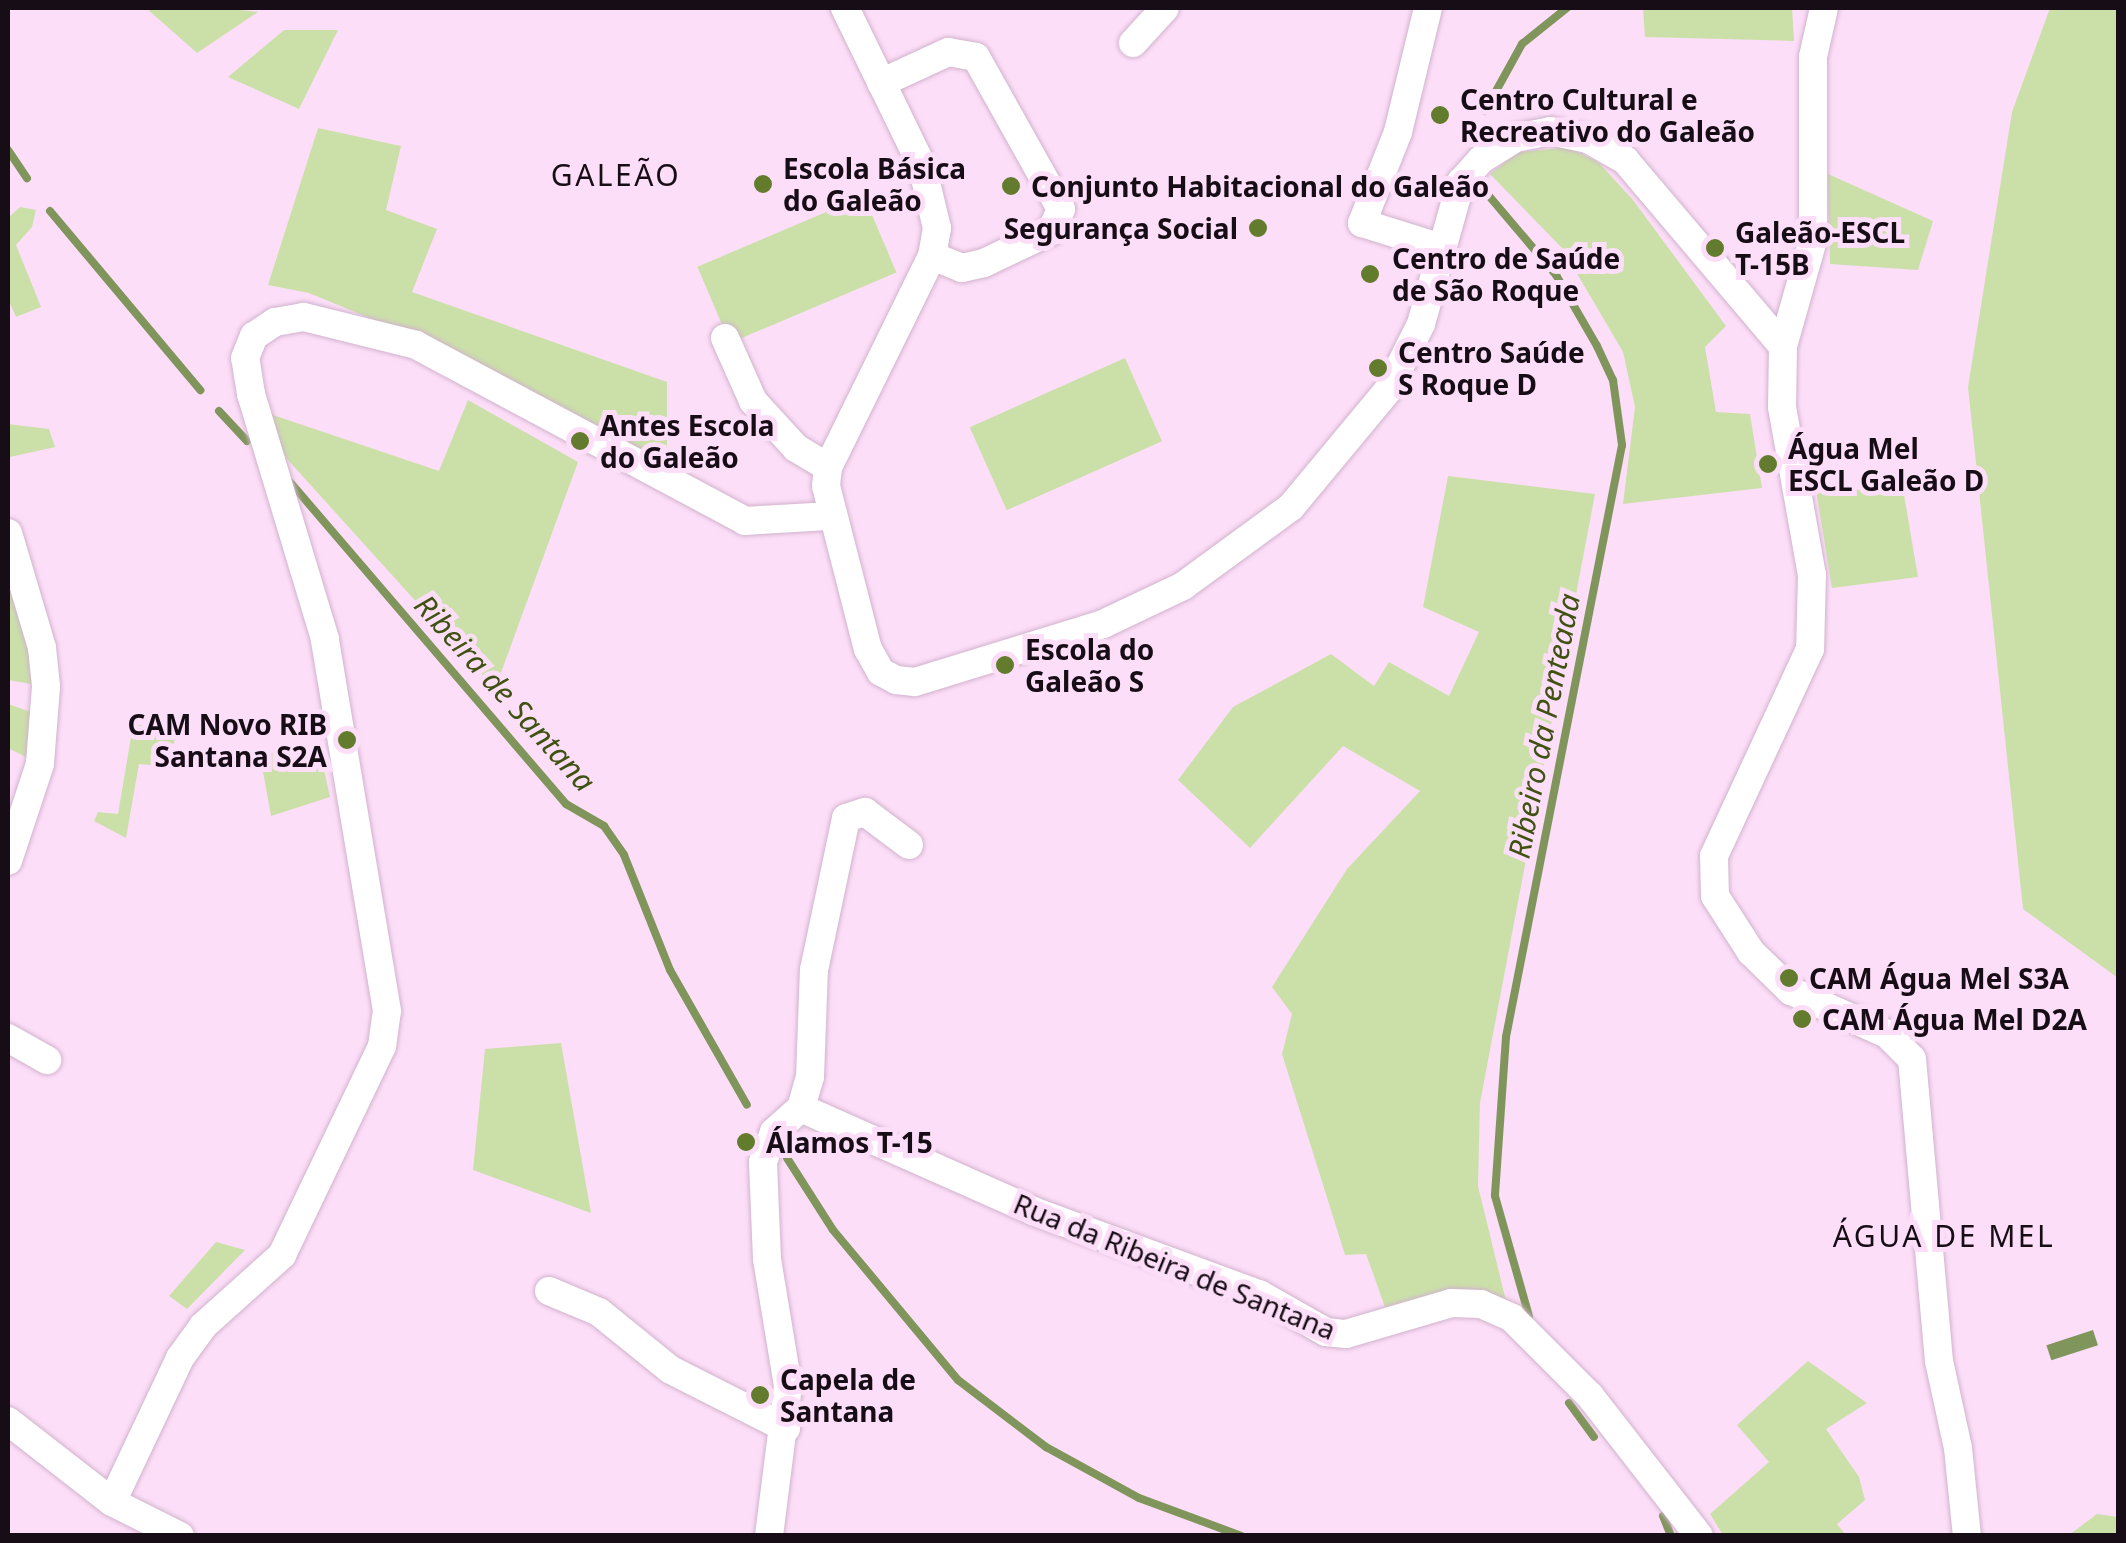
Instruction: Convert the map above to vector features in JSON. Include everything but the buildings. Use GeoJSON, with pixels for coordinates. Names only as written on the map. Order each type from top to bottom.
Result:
{"type":"FeatureCollection","features":[{"type":"Feature","properties":{"kind":"street"},"geometry":{"type":"LineString","coordinates":[[845,8],[933,200],[932,256],[828,467],[830,516],[868,649],[881,672],[915,682],[1103,624],[1183,586],[1291,507],[1388,390],[1420,324],[1462,182],[1482,159],[1515,138],[1550,131],[1588,139],[1625,160],[1783,346]]}},
{"type":"Feature","properties":{"kind":"street"},"geometry":{"type":"LineString","coordinates":[[1133,44],[1165,8]]}},
{"type":"Feature","properties":{"kind":"street"},"geometry":{"type":"LineString","coordinates":[[1428,8],[1398,132],[1362,222],[1442,248]]}},
{"type":"Feature","properties":{"kind":"street"},"geometry":{"type":"LineString","coordinates":[[1824,8],[1813,56],[1814,240],[1783,346],[1782,407],[1812,575],[1810,649],[1714,856],[1715,896],[1751,952],[1791,991],[1887,1034],[1912,1060],[1937,1347],[1967,1536]]}},
{"type":"Feature","properties":{"kind":"street"},"geometry":{"type":"LineString","coordinates":[[881,83],[948,52],[976,57],[1061,208],[1051,231],[984,263],[962,268],[932,256]]}},
{"type":"Feature","properties":{"kind":"street"},"geometry":{"type":"LineString","coordinates":[[112,1502],[180,1358],[203,1326],[282,1254],[382,1046],[388,1011],[325,639],[251,394],[246,358],[254,336],[275,322],[314,317],[416,345],[745,522],[830,516]]}},
{"type":"Feature","properties":{"kind":"street"},"geometry":{"type":"LineString","coordinates":[[725,338],[754,401],[796,448],[828,467]]}},
{"type":"Feature","properties":{"kind":"street"},"geometry":{"type":"LineString","coordinates":[[8,533],[42,648],[46,687],[40,764],[8,861]]}},
{"type":"Feature","properties":{"kind":"street"},"geometry":{"type":"LineString","coordinates":[[769,1536],[786,1428],[788,1386],[767,1259],[763,1162],[774,1132],[801,1108],[814,1042],[814,970],[846,818],[864,812],[909,845]]}},
{"type":"Feature","properties":{"kind":"street"},"geometry":{"type":"LineString","coordinates":[[8,1038],[47,1060]]}},
{"type":"Feature","properties":{"kind":"street","name":"Rua da Ribeira de Santana"},"geometry":{"type":"LineString","coordinates":[[801,1108],[1033,1211],[1258,1294],[1326,1332],[1346,1334],[1451,1303],[1481,1304],[1512,1318],[1590,1396],[1699,1536]]}},
{"type":"Feature","properties":{"kind":"street"},"geometry":{"type":"LineString","coordinates":[[550,1291],[599,1312],[671,1370],[786,1428]]}},
{"type":"Feature","properties":{"kind":"street"},"geometry":{"type":"LineString","coordinates":[[8,1420],[112,1502],[180,1536]]}},
{"type":"Feature","properties":{"kind":"shaded area"},"geometry":{"type":"Polygon","coordinates":[[[146,8],[222,8],[258,12],[197,53],[146,8]]]}},
{"type":"Feature","properties":{"kind":"shaded area"},"geometry":{"type":"Polygon","coordinates":[[[1643,8],[1792,8],[1794,41],[1645,37],[1643,8]]]}},
{"type":"Feature","properties":{"kind":"shaded area"},"geometry":{"type":"Polygon","coordinates":[[[2050,8],[2118,8],[2118,978],[2023,909],[1968,387],[2012,112],[2050,8]]]}},
{"type":"Feature","properties":{"kind":"shaded area"},"geometry":{"type":"Polygon","coordinates":[[[284,30],[338,30],[299,109],[228,77],[284,30]]]}},
{"type":"Feature","properties":{"kind":"shaded area"},"geometry":{"type":"Polygon","coordinates":[[[318,128],[401,146],[386,210],[437,229],[412,292],[667,382],[667,466],[396,329],[309,293],[268,285],[318,128]]]}},
{"type":"Feature","properties":{"kind":"shaded area"},"geometry":{"type":"Polygon","coordinates":[[[1569,147],[1599,163],[1633,200],[1726,326],[1705,347],[1716,412],[1750,414],[1762,488],[1623,504],[1635,407],[1623,352],[1562,248],[1490,174],[1518,152],[1569,147]]]}},
{"type":"Feature","properties":{"kind":"shaded area"},"geometry":{"type":"Polygon","coordinates":[[[1828,174],[1933,221],[1918,270],[1830,264],[1828,174]]]}},
{"type":"Feature","properties":{"kind":"shaded area"},"geometry":{"type":"Polygon","coordinates":[[[864,196],[896,272],[730,343],[697,267],[864,196]]]}},
{"type":"Feature","properties":{"kind":"shaded area"},"geometry":{"type":"Polygon","coordinates":[[[20,207],[36,210],[32,227],[16,245],[41,307],[16,317],[8,299],[8,218],[20,207]]]}},
{"type":"Feature","properties":{"kind":"shaded area"},"geometry":{"type":"Polygon","coordinates":[[[1125,358],[1162,441],[1007,510],[970,427],[1125,358]]]}},
{"type":"Feature","properties":{"kind":"shaded area"},"geometry":{"type":"Polygon","coordinates":[[[468,400],[578,462],[495,689],[278,449],[267,413],[439,471],[468,400]]]}},
{"type":"Feature","properties":{"kind":"shaded area"},"geometry":{"type":"Polygon","coordinates":[[[8,424],[49,429],[55,447],[10,457],[8,424]]]}},
{"type":"Feature","properties":{"kind":"shaded area"},"geometry":{"type":"Polygon","coordinates":[[[1448,476],[1595,494],[1480,1103],[1478,1186],[1507,1305],[1447,1291],[1385,1307],[1366,1254],[1345,1255],[1282,1054],[1292,1014],[1272,987],[1347,869],[1420,791],[1343,746],[1250,848],[1178,780],[1233,707],[1331,654],[1374,686],[1389,662],[1449,696],[1479,632],[1423,607],[1448,476]]]}},
{"type":"Feature","properties":{"kind":"shaded area"},"geometry":{"type":"Polygon","coordinates":[[[1903,489],[1918,577],[1832,588],[1816,490],[1903,489]]]}},
{"type":"Feature","properties":{"kind":"shaded area"},"geometry":{"type":"Polygon","coordinates":[[[8,575],[14,591],[37,685],[8,680],[8,575]]]}},
{"type":"Feature","properties":{"kind":"shaded area"},"geometry":{"type":"Polygon","coordinates":[[[8,704],[40,715],[34,761],[8,748],[8,704]]]}},
{"type":"Feature","properties":{"kind":"shaded area"},"geometry":{"type":"Polygon","coordinates":[[[133,725],[175,725],[173,767],[139,764],[126,838],[94,821],[98,812],[118,814],[133,725]]]}},
{"type":"Feature","properties":{"kind":"shaded area"},"geometry":{"type":"Polygon","coordinates":[[[319,747],[330,797],[271,816],[260,755],[319,747]]]}},
{"type":"Feature","properties":{"kind":"shaded area"},"geometry":{"type":"Polygon","coordinates":[[[561,1043],[591,1213],[473,1170],[485,1049],[561,1043]]]}},
{"type":"Feature","properties":{"kind":"shaded area"},"geometry":{"type":"Polygon","coordinates":[[[216,1242],[245,1250],[187,1309],[169,1296],[216,1242]]]}},
{"type":"Feature","properties":{"kind":"shaded area"},"geometry":{"type":"Polygon","coordinates":[[[2093,1330],[2098,1345],[2051,1360],[2046,1345],[2093,1330]]]}},
{"type":"Feature","properties":{"kind":"shaded area"},"geometry":{"type":"Polygon","coordinates":[[[1808,1361],[1867,1403],[1826,1429],[1859,1477],[1865,1500],[1837,1524],[1846,1535],[1723,1535],[1710,1514],[1769,1462],[1737,1425],[1808,1361]]]}},
{"type":"Feature","properties":{"kind":"shaded area"},"geometry":{"type":"Polygon","coordinates":[[[2097,1514],[2118,1517],[2118,1535],[2069,1535],[2097,1514]]]}},
{"type":"Feature","properties":{"kind":"waterway","name":"Ribeiro da Penteada"},"geometry":{"type":"LineString","coordinates":[[1485,111],[1522,44],[1567,8]]}},
{"type":"Feature","properties":{"kind":"waterway","name":"Ribeira de Santana"},"geometry":{"type":"LineString","coordinates":[[8,150],[27,178]]}},
{"type":"Feature","properties":{"kind":"waterway","name":"Ribeiro da Penteada"},"geometry":{"type":"LineString","coordinates":[[1478,183],[1556,275],[1597,346],[1613,380],[1622,445],[1506,1037],[1495,1196],[1529,1316]]}},
{"type":"Feature","properties":{"kind":"waterway","name":"Ribeira de Santana"},"geometry":{"type":"LineString","coordinates":[[50,211],[200,390]]}},
{"type":"Feature","properties":{"kind":"waterway","name":"Ribeira de Santana"},"geometry":{"type":"LineString","coordinates":[[219,411],[247,441]]}},
{"type":"Feature","properties":{"kind":"waterway","name":"Ribeira de Santana"},"geometry":{"type":"LineString","coordinates":[[290,482],[566,804],[604,826],[624,855],[670,970],[747,1105]]}},
{"type":"Feature","properties":{"kind":"waterway","name":"Ribeira de Santana"},"geometry":{"type":"LineString","coordinates":[[787,1158],[833,1230],[958,1380],[1046,1447],[1139,1498],[1242,1536]]}},
{"type":"Feature","properties":{"kind":"waterway","name":"Ribeiro da Penteada"},"geometry":{"type":"LineString","coordinates":[[1569,1403],[1594,1437]]}},
{"type":"Feature","properties":{"kind":"waterway","name":"Ribeiro da Penteada"},"geometry":{"type":"LineString","coordinates":[[1663,1516],[1671,1536]]}},
{"type":"Feature","properties":{"kind":"place","name":"Centro Cultural e Recreativo do Galeão"},"geometry":{"type":"Point","coordinates":[1440,115]}},
{"type":"Feature","properties":{"kind":"place","name":"Escola Básica do Galeão"},"geometry":{"type":"Point","coordinates":[763,184]}},
{"type":"Feature","properties":{"kind":"place","name":"Conjunto Habitacional do Galeão"},"geometry":{"type":"Point","coordinates":[1011,186]}},
{"type":"Feature","properties":{"kind":"place","name":"Segurança Social"},"geometry":{"type":"Point","coordinates":[1258,228]}},
{"type":"Feature","properties":{"kind":"place","name":"Galeão-ESCL T-15B"},"geometry":{"type":"Point","coordinates":[1715,248]}},
{"type":"Feature","properties":{"kind":"place","name":"Centro de Saúde de São Roque"},"geometry":{"type":"Point","coordinates":[1370,274]}},
{"type":"Feature","properties":{"kind":"place","name":"Centro Saúde S Roque D"},"geometry":{"type":"Point","coordinates":[1378,368]}},
{"type":"Feature","properties":{"kind":"place","name":"Antes Escola do Galeão"},"geometry":{"type":"Point","coordinates":[580,441]}},
{"type":"Feature","properties":{"kind":"place","name":"Água Mel ESCL Galeão D"},"geometry":{"type":"Point","coordinates":[1768,464]}},
{"type":"Feature","properties":{"kind":"place","name":"Escola do Galeão S"},"geometry":{"type":"Point","coordinates":[1005,665]}},
{"type":"Feature","properties":{"kind":"place","name":"CAM Novo RIB Santana S2A"},"geometry":{"type":"Point","coordinates":[347,740]}},
{"type":"Feature","properties":{"kind":"place","name":"CAM Água Mel S3A"},"geometry":{"type":"Point","coordinates":[1789,978]}},
{"type":"Feature","properties":{"kind":"place","name":"CAM Água Mel D2A"},"geometry":{"type":"Point","coordinates":[1802,1019]}},
{"type":"Feature","properties":{"kind":"place","name":"Álamos T-15"},"geometry":{"type":"Point","coordinates":[746,1142]}},
{"type":"Feature","properties":{"kind":"place","name":"Capela de Santana"},"geometry":{"type":"Point","coordinates":[760,1395]}},
{"type":"Feature","properties":{"kind":"district","name":"GALEÃO"},"geometry":{"type":"Point","coordinates":[616,175]}},
{"type":"Feature","properties":{"kind":"district","name":"ÁGUA DE MEL"},"geometry":{"type":"Point","coordinates":[1944,1236]}}]}
